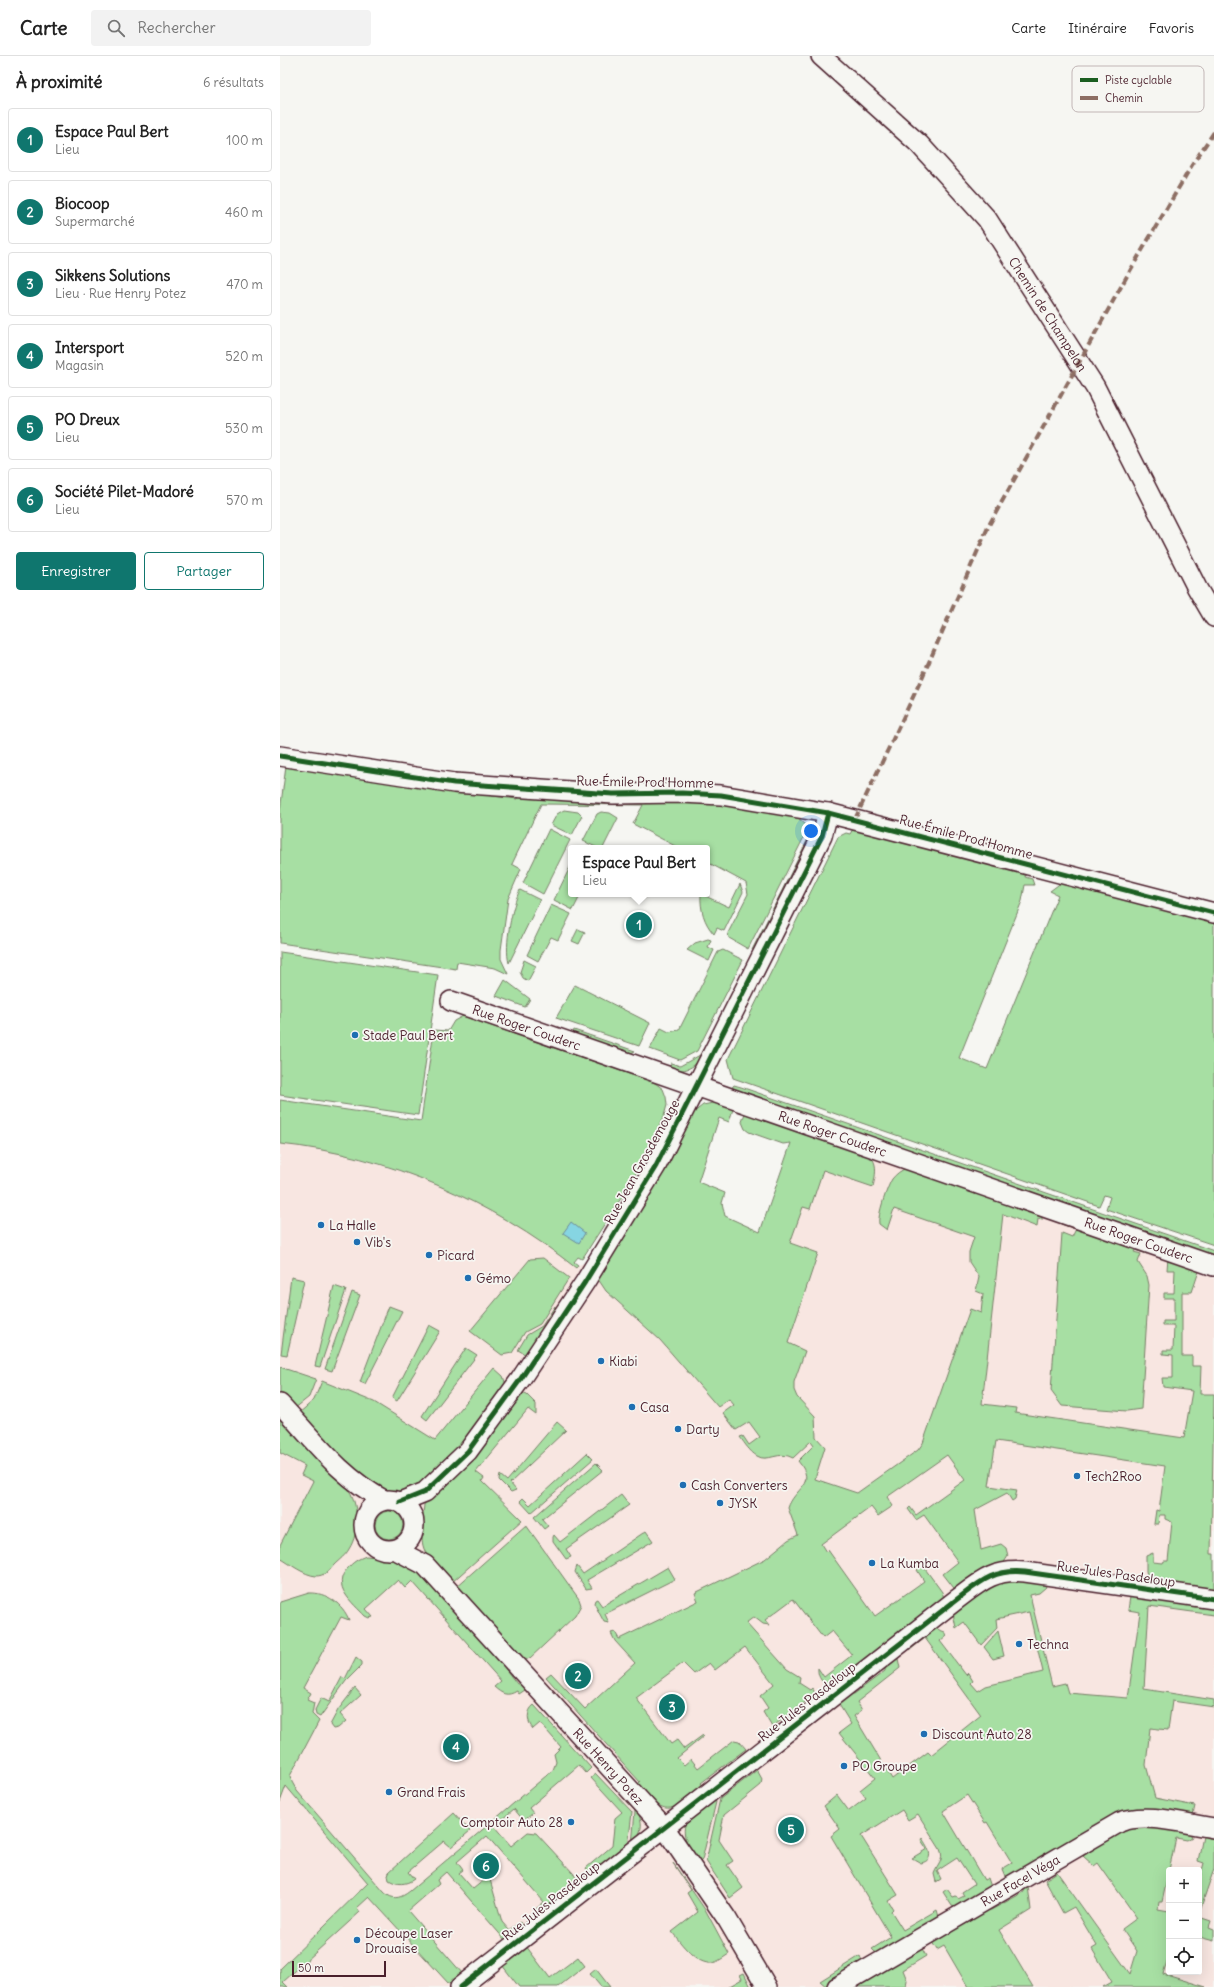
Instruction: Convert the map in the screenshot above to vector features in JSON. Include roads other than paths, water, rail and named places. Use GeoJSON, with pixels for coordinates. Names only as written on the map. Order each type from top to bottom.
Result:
{"type":"FeatureCollection","features":[{"type":"Feature","properties":{"kind":"street","name":"Chemin de Champelon"},"geometry":{"type":"LineString","coordinates":[[821,56],[919,144],[987,219],[1095,387],[1194,581],[1214,617]]}},
{"type":"Feature","properties":{"kind":"street","name":"Rue Émile Prod'Homme"},"geometry":{"type":"LineString","coordinates":[[280,756],[454,783],[613,794],[682,793],[721,795],[828,813],[1214,913]]}},
{"type":"Feature","properties":{"kind":"street","name":"Rue Jean Grosdemouge"},"geometry":{"type":"LineString","coordinates":[[425,1492],[472,1446],[540,1351],[585,1282],[656,1166],[822,836],[828,813]]}},
{"type":"Feature","properties":{"kind":"street","name":"Rue Roger Couderc"},"geometry":{"type":"LineString","coordinates":[[451,1001],[1214,1266]]}},
{"type":"Feature","properties":{"kind":"street"},"geometry":{"type":"LineString","coordinates":[[280,1404],[344,1473],[362,1488],[392,1501],[410,1511],[425,1565]]}},
{"type":"Feature","properties":{"kind":"street"},"geometry":{"type":"LineString","coordinates":[[344,1473],[354,1489],[365,1517],[364,1528],[373,1545],[384,1550],[396,1550],[425,1565]]}},
{"type":"Feature","properties":{"kind":"street"},"geometry":{"type":"LineString","coordinates":[[365,1517],[372,1506],[425,1492]]}},
{"type":"Feature","properties":{"kind":"street"},"geometry":{"type":"LineString","coordinates":[[396,1550],[409,1541],[425,1492]]}},
{"type":"Feature","properties":{"kind":"street","name":"Rue Henry Potez"},"geometry":{"type":"LineString","coordinates":[[425,1565],[664,1827],[723,1913],[767,1987]]}},
{"type":"Feature","properties":{"kind":"street","name":"Rue Jules Pasdeloup"},"geometry":{"type":"LineString","coordinates":[[460,1987],[979,1582],[995,1573],[1008,1571],[1025,1572],[1214,1599]]}},
{"type":"Feature","properties":{"kind":"street","name":"Rue Facel Véga"},"geometry":{"type":"LineString","coordinates":[[837,1987],[1120,1822],[1136,1818],[1153,1819],[1214,1828]]}},
{"type":"Feature","properties":{"kind":"water"},"geometry":{"type":"Polygon","coordinates":[[[571,1222],[585,1233],[579,1243],[563,1233],[571,1222]]]}},
{"type":"Feature","properties":{"kind":"place","name":"Espace Paul Bert"},"geometry":{"type":"Point","coordinates":[639,925]}},
{"type":"Feature","properties":{"kind":"place","name":"Stade Paul Bert"},"geometry":{"type":"Point","coordinates":[355,1035]}},
{"type":"Feature","properties":{"kind":"place","name":"La Halle"},"geometry":{"type":"Point","coordinates":[321,1225]}},
{"type":"Feature","properties":{"kind":"place","name":"Vib's"},"geometry":{"type":"Point","coordinates":[357,1242]}},
{"type":"Feature","properties":{"kind":"place","name":"Picard"},"geometry":{"type":"Point","coordinates":[429,1255]}},
{"type":"Feature","properties":{"kind":"place","name":"Gémo"},"geometry":{"type":"Point","coordinates":[468,1278]}},
{"type":"Feature","properties":{"kind":"place","name":"Kiabi"},"geometry":{"type":"Point","coordinates":[601,1361]}},
{"type":"Feature","properties":{"kind":"place","name":"Casa"},"geometry":{"type":"Point","coordinates":[632,1407]}},
{"type":"Feature","properties":{"kind":"place","name":"Darty"},"geometry":{"type":"Point","coordinates":[678,1429]}},
{"type":"Feature","properties":{"kind":"place","name":"Tech2Roo"},"geometry":{"type":"Point","coordinates":[1077,1476]}},
{"type":"Feature","properties":{"kind":"place","name":"Cash Converters"},"geometry":{"type":"Point","coordinates":[683,1485]}},
{"type":"Feature","properties":{"kind":"place","name":"JYSK"},"geometry":{"type":"Point","coordinates":[720,1503]}},
{"type":"Feature","properties":{"kind":"place","name":"La Kumba"},"geometry":{"type":"Point","coordinates":[872,1563]}},
{"type":"Feature","properties":{"kind":"place","name":"Techna"},"geometry":{"type":"Point","coordinates":[1019,1644]}},
{"type":"Feature","properties":{"kind":"place","name":"Biocoop"},"geometry":{"type":"Point","coordinates":[578,1676]}},
{"type":"Feature","properties":{"kind":"place","name":"Sikkens Solutions"},"geometry":{"type":"Point","coordinates":[672,1707]}},
{"type":"Feature","properties":{"kind":"place","name":"Discount Auto 28"},"geometry":{"type":"Point","coordinates":[924,1734]}},
{"type":"Feature","properties":{"kind":"place","name":"Intersport"},"geometry":{"type":"Point","coordinates":[456,1747]}},
{"type":"Feature","properties":{"kind":"place","name":"PO Groupe"},"geometry":{"type":"Point","coordinates":[844,1766]}},
{"type":"Feature","properties":{"kind":"place","name":"Grand Frais"},"geometry":{"type":"Point","coordinates":[389,1792]}},
{"type":"Feature","properties":{"kind":"place","name":"Comptoir Auto 28"},"geometry":{"type":"Point","coordinates":[571,1822]}},
{"type":"Feature","properties":{"kind":"place","name":"PO Dreux"},"geometry":{"type":"Point","coordinates":[791,1830]}},
{"type":"Feature","properties":{"kind":"place","name":"Société Pilet-Madoré"},"geometry":{"type":"Point","coordinates":[486,1866]}},
{"type":"Feature","properties":{"kind":"place","name":"Découpe Laser Drouaise"},"geometry":{"type":"Point","coordinates":[357,1940]}}]}
